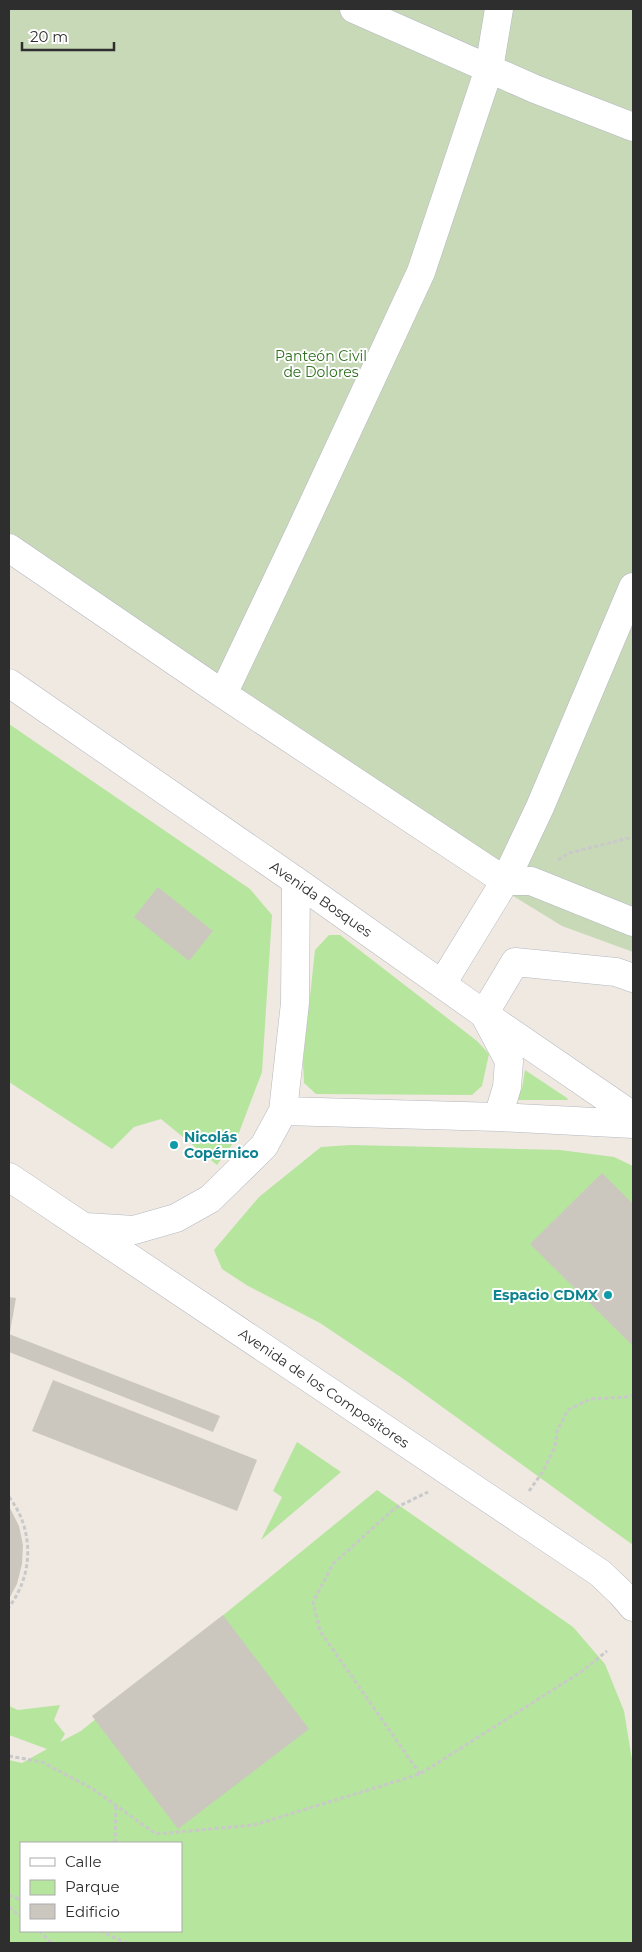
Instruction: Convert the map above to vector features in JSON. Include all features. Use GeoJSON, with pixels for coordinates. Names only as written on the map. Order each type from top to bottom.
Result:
{"type":"FeatureCollection","features":[{"type":"Feature","properties":{"kind":"street"},"geometry":{"type":"LineString","coordinates":[[354,9],[535,89],[633,127]]}},
{"type":"Feature","properties":{"kind":"street"},"geometry":{"type":"LineString","coordinates":[[223,694],[421,272],[489,69],[499,9]]}},
{"type":"Feature","properties":{"kind":"street"},"geometry":{"type":"LineString","coordinates":[[9,548],[223,694],[518,881],[633,922]]}},
{"type":"Feature","properties":{"kind":"street"},"geometry":{"type":"LineString","coordinates":[[442,984],[518,881],[540,808],[633,587]]}},
{"type":"Feature","properties":{"kind":"street","name":"Avenida Bosques"},"geometry":{"type":"LineString","coordinates":[[9,682],[633,1116]]}},
{"type":"Feature","properties":{"kind":"street"},"geometry":{"type":"LineString","coordinates":[[85,1227],[134,1230],[176,1218],[210,1199],[264,1146],[283,1111],[295,1003],[296,881]]}},
{"type":"Feature","properties":{"kind":"street"},"geometry":{"type":"LineString","coordinates":[[498,1117],[507,1087],[509,1061],[484,1014],[515,962],[616,972],[633,978]]}},
{"type":"Feature","properties":{"kind":"street"},"geometry":{"type":"LineString","coordinates":[[283,1111],[498,1117],[633,1124]]}},
{"type":"Feature","properties":{"kind":"street","name":"Avenida de los Compositores"},"geometry":{"type":"LineString","coordinates":[[9,1177],[600,1573],[633,1607]]}},
{"type":"Feature","properties":{"kind":"path"},"geometry":{"type":"LineString","coordinates":[[518,881],[569,852],[633,837]]}},
{"type":"Feature","properties":{"kind":"path"},"geometry":{"type":"LineString","coordinates":[[542,1473],[555,1447],[557,1431],[568,1410],[590,1399],[633,1395]]}},
{"type":"Feature","properties":{"kind":"path"},"geometry":{"type":"LineString","coordinates":[[420,1774],[320,1631],[313,1602],[333,1564],[395,1508],[458,1478]]}},
{"type":"Feature","properties":{"kind":"path"},"geometry":{"type":"LineString","coordinates":[[9,1496],[17,1507],[26,1528],[28,1551],[26,1574],[18,1595],[9,1607]]}},
{"type":"Feature","properties":{"kind":"path"},"geometry":{"type":"LineString","coordinates":[[9,1756],[42,1762],[93,1789],[156,1834],[254,1826],[420,1774],[581,1672],[607,1651]]}},
{"type":"Feature","properties":{"kind":"path"},"geometry":{"type":"LineString","coordinates":[[115,1842],[116,1806]]}},
{"type":"Feature","properties":{"kind":"path"},"geometry":{"type":"LineString","coordinates":[[9,1907],[20,1916]]}},
{"type":"Feature","properties":{"kind":"path"},"geometry":{"type":"LineString","coordinates":[[39,1932],[52,1943]]}},
{"type":"Feature","properties":{"kind":"path"},"geometry":{"type":"LineString","coordinates":[[108,1933],[127,1943]]}},
{"type":"Feature","properties":{"kind":"green space","name":"Panteón Civil de Dolores"},"geometry":{"type":"Polygon","coordinates":[[[9,9],[633,9],[633,952],[562,926],[492,883],[9,564],[9,9]]]}},
{"type":"Feature","properties":{"kind":"green space"},"geometry":{"type":"Polygon","coordinates":[[[9,724],[250,889],[272,915],[262,1072],[237,1138],[217,1165],[161,1119],[134,1127],[112,1149],[9,1082],[9,724]]]}},
{"type":"Feature","properties":{"kind":"green space"},"geometry":{"type":"Polygon","coordinates":[[[329,935],[340,935],[477,1041],[489,1054],[482,1086],[472,1095],[316,1094],[304,1083],[303,1062],[315,950],[329,935]]]}},
{"type":"Feature","properties":{"kind":"green space"},"geometry":{"type":"Polygon","coordinates":[[[525,1070],[568,1100],[516,1100],[522,1088],[525,1070]]]}},
{"type":"Feature","properties":{"kind":"green space"},"geometry":{"type":"Polygon","coordinates":[[[351,1145],[560,1150],[614,1157],[633,1166],[633,1545],[405,1380],[320,1323],[248,1286],[222,1269],[214,1250],[259,1197],[321,1147],[351,1145]]]}},
{"type":"Feature","properties":{"kind":"green space"},"geometry":{"type":"Polygon","coordinates":[[[297,1442],[341,1472],[261,1540],[282,1497],[273,1491],[297,1442]]]}},
{"type":"Feature","properties":{"kind":"green space"},"geometry":{"type":"Polygon","coordinates":[[[377,1490],[573,1627],[605,1664],[624,1711],[633,1766],[633,1943],[9,1943],[9,1760],[22,1763],[47,1749],[9,1735],[9,1706],[18,1710],[60,1705],[54,1720],[65,1734],[60,1742],[81,1731],[377,1490]]]}},
{"type":"Feature","properties":{"kind":"building"},"geometry":{"type":"Polygon","coordinates":[[[158,887],[213,931],[189,961],[134,917],[158,887]]]}},
{"type":"Feature","properties":{"kind":"building","name":"Espacio CDMX"},"geometry":{"type":"Polygon","coordinates":[[[602,1173],[633,1204],[633,1346],[530,1244],[602,1173]]]}},
{"type":"Feature","properties":{"kind":"building"},"geometry":{"type":"Polygon","coordinates":[[[9,1297],[16,1298],[10,1332],[9,1332],[9,1297]]]}},
{"type":"Feature","properties":{"kind":"building"},"geometry":{"type":"Polygon","coordinates":[[[9,1334],[220,1416],[213,1432],[9,1352],[9,1334]]]}},
{"type":"Feature","properties":{"kind":"building"},"geometry":{"type":"Polygon","coordinates":[[[53,1380],[257,1460],[237,1511],[32,1431],[53,1380]]]}},
{"type":"Feature","properties":{"kind":"building"},"geometry":{"type":"Polygon","coordinates":[[[9,1506],[19,1526],[23,1545],[22,1564],[17,1584],[9,1599],[9,1506]]]}},
{"type":"Feature","properties":{"kind":"building"},"geometry":{"type":"Polygon","coordinates":[[[223,1615],[309,1729],[178,1829],[92,1716],[223,1615]]]}},
{"type":"Feature","properties":{"kind":"place","name":"Nicolás Copérnico"},"geometry":{"type":"Point","coordinates":[174,1145]}},
{"type":"Feature","properties":{"kind":"place","name":"Espacio CDMX"},"geometry":{"type":"Point","coordinates":[608,1295]}}]}
